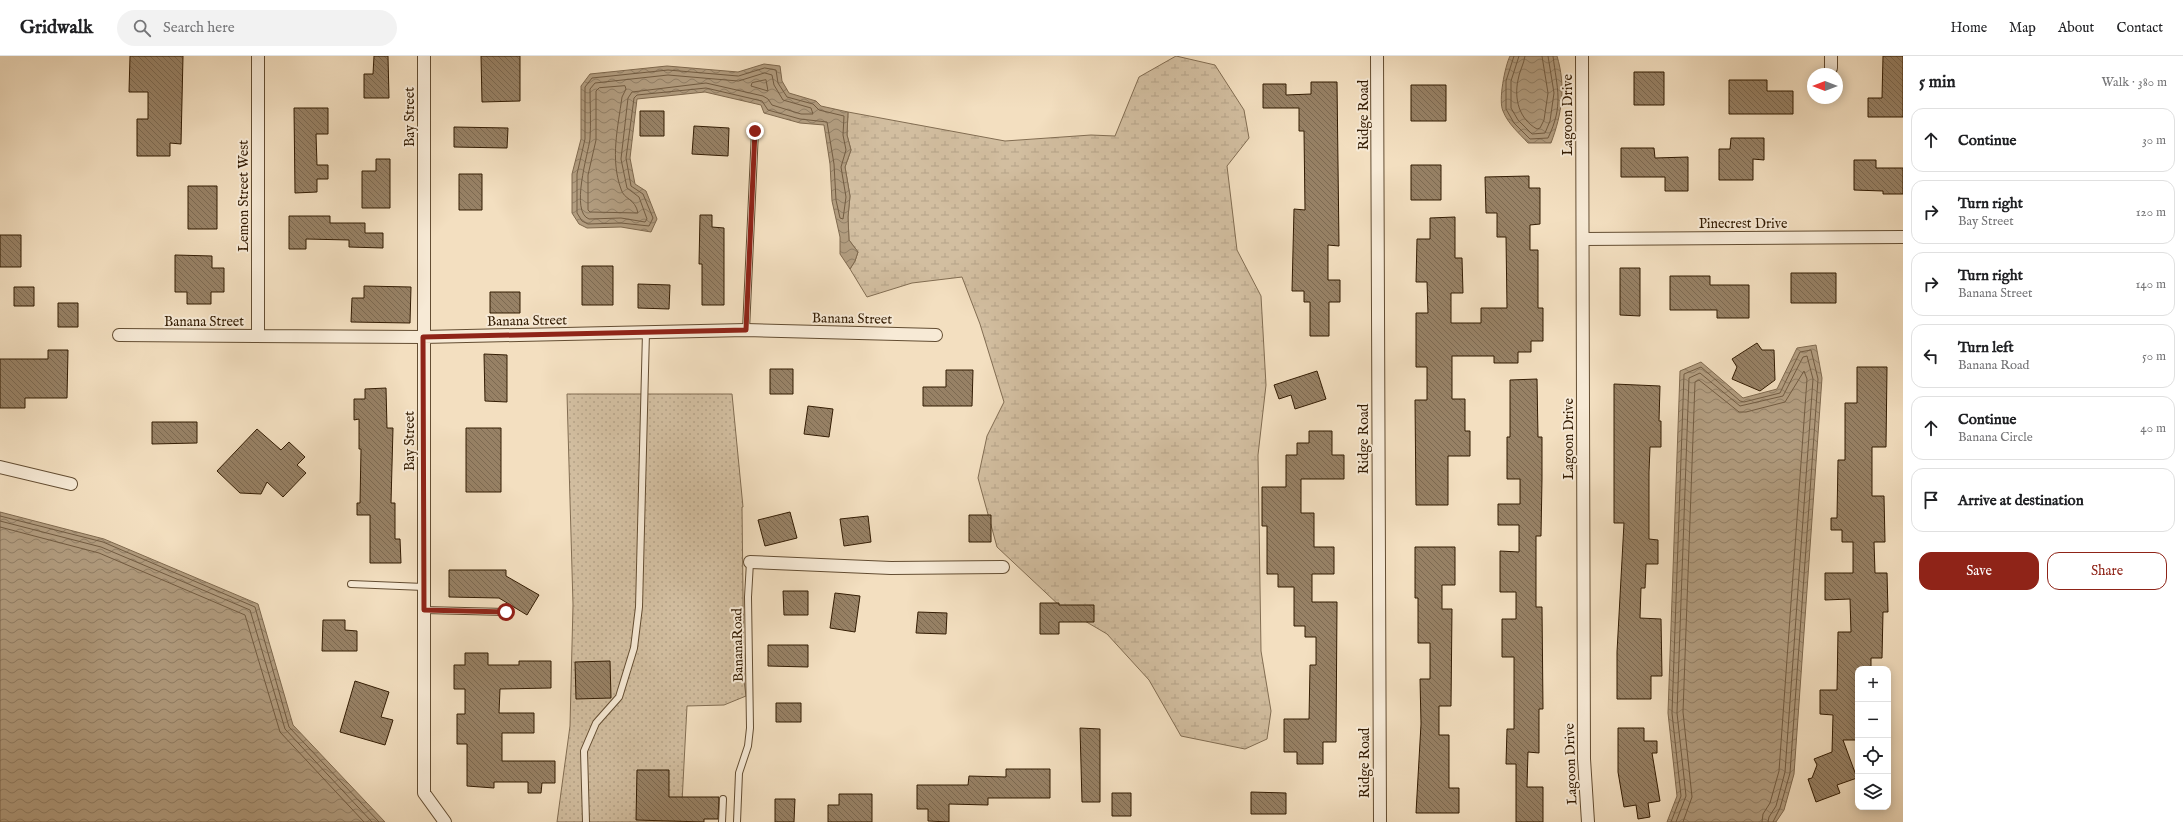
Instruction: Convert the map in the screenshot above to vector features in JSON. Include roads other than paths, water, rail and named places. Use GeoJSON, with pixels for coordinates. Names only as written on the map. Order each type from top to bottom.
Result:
{"type":"FeatureCollection","features":[{"type":"Feature","properties":{"kind":"street","name":"Lemon Street West"},"geometry":{"type":"LineString","coordinates":[[258,56],[258,336]]}},
{"type":"Feature","properties":{"kind":"street","name":"Bay Street"},"geometry":{"type":"LineString","coordinates":[[424,56],[424,793],[444,821]]}},
{"type":"Feature","properties":{"kind":"street","name":"Ridge Road"},"geometry":{"type":"LineString","coordinates":[[1377,56],[1380,822]]}},
{"type":"Feature","properties":{"kind":"street","name":"Lagoon Drive"},"geometry":{"type":"LineString","coordinates":[[1582,56],[1584,751],[1588,822]]}},
{"type":"Feature","properties":{"kind":"street","name":"Pinecrest Drive"},"geometry":{"type":"LineString","coordinates":[[1583,239],[1903,237]]}},
{"type":"Feature","properties":{"kind":"street","name":"Banana Street"},"geometry":{"type":"LineString","coordinates":[[119,335],[423,337],[746,330],[936,335]]}},
{"type":"Feature","properties":{"kind":"street"},"geometry":{"type":"LineString","coordinates":[[0,467],[71,484]]}},
{"type":"Feature","properties":{"kind":"street"},"geometry":{"type":"LineString","coordinates":[[750,562],[891,568],[1003,567]]}},
{"type":"Feature","properties":{"kind":"lane"},"geometry":{"type":"LineString","coordinates":[[746,330],[755,131]]}},
{"type":"Feature","properties":{"kind":"lane"},"geometry":{"type":"LineString","coordinates":[[586,822],[584,751],[596,723],[619,697],[634,648],[639,607],[646,332]]}},
{"type":"Feature","properties":{"kind":"lane","name":"BananaRoad"},"geometry":{"type":"LineString","coordinates":[[737,822],[739,773],[748,746],[750,728],[748,597],[750,562]]}},
{"type":"Feature","properties":{"kind":"lane"},"geometry":{"type":"LineString","coordinates":[[351,584],[424,587]]}},
{"type":"Feature","properties":{"kind":"lane"},"geometry":{"type":"LineString","coordinates":[[424,610],[506,612]]}},
{"type":"Feature","properties":{"kind":"lane"},"geometry":{"type":"LineString","coordinates":[[722,822],[723,799]]}},
{"type":"Feature","properties":{"kind":"water"},"geometry":{"type":"Polygon","coordinates":[[[1510,56],[1557,56],[1560,67],[1562,100],[1558,121],[1551,143],[1528,143],[1505,116],[1501,100],[1504,75],[1510,56]]]}},
{"type":"Feature","properties":{"kind":"water"},"geometry":{"type":"Polygon","coordinates":[[[764,64],[780,66],[782,81],[789,93],[816,101],[821,106],[848,112],[847,135],[851,150],[845,167],[850,196],[848,217],[849,240],[858,252],[850,269],[840,254],[840,237],[832,201],[830,164],[824,125],[800,123],[764,113],[761,105],[705,92],[637,99],[630,158],[635,184],[646,191],[657,219],[651,232],[621,227],[587,228],[579,224],[572,213],[572,174],[581,139],[581,86],[590,74],[667,66],[738,72],[764,64]]]}},
{"type":"Feature","properties":{"kind":"water"},"geometry":{"type":"Polygon","coordinates":[[[1816,345],[1822,378],[1794,774],[1784,810],[1776,822],[1667,822],[1677,796],[1668,713],[1680,371],[1701,362],[1743,398],[1777,389],[1797,348],[1816,345]]]}},
{"type":"Feature","properties":{"kind":"water"},"geometry":{"type":"Polygon","coordinates":[[[0,512],[104,539],[258,604],[293,725],[385,822],[0,822],[0,512]]]}}]}
